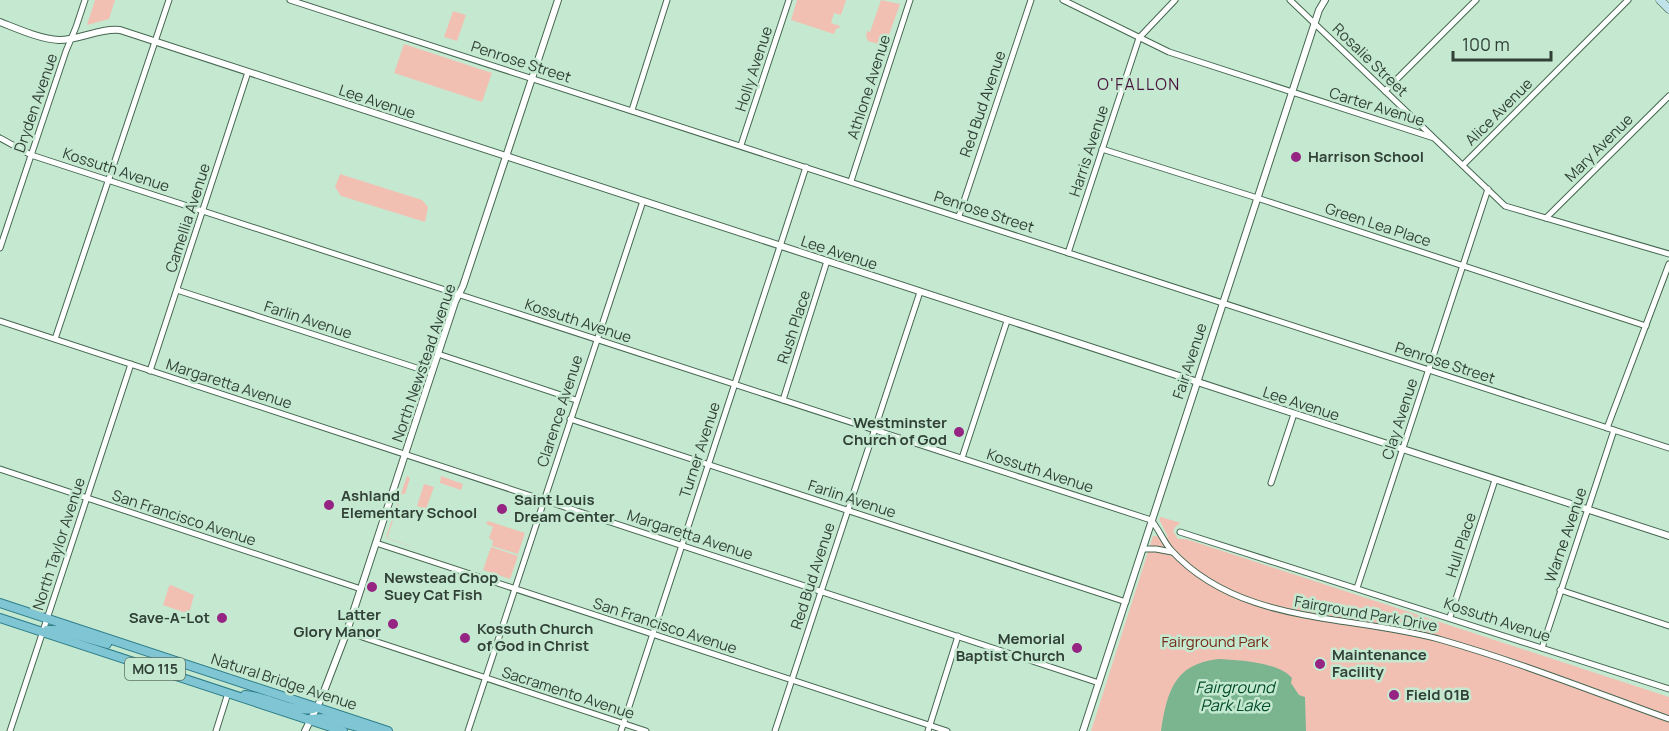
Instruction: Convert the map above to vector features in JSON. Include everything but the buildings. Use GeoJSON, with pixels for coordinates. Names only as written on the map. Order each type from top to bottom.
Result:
{"type":"FeatureCollection","features":[{"type":"Feature","properties":{"kind":"main road"},"geometry":{"type":"LineString","coordinates":[[1660,0],[1669,9]]}},
{"type":"Feature","properties":{"kind":"main road","name":"Natural Bridge Avenue"},"geometry":{"type":"LineString","coordinates":[[0,603],[388,731]]}},
{"type":"Feature","properties":{"kind":"main road","name":"Natural Bridge Avenue"},"geometry":{"type":"LineString","coordinates":[[0,618],[343,731]]}},
{"type":"Feature","properties":{"kind":"main road"},"geometry":{"type":"LineString","coordinates":[[43,631],[58,630],[108,644],[122,644]]}},
{"type":"Feature","properties":{"kind":"main road"},"geometry":{"type":"LineString","coordinates":[[228,693],[257,696],[307,710],[316,708]]}},
{"type":"Feature","properties":{"kind":"main road"},"geometry":{"type":"LineString","coordinates":[[310,720],[315,717],[324,718],[373,731]]}},
{"type":"Feature","properties":{"kind":"street","name":"Dryden Avenue"},"geometry":{"type":"LineString","coordinates":[[0,248],[85,0]]}},
{"type":"Feature","properties":{"kind":"street"},"geometry":{"type":"LineString","coordinates":[[55,339],[170,0]]}},
{"type":"Feature","properties":{"kind":"street","name":"Penrose Street"},"geometry":{"type":"LineString","coordinates":[[290,0],[1669,448]]}},
{"type":"Feature","properties":{"kind":"street","name":"North Newstead Avenue"},"geometry":{"type":"LineString","coordinates":[[305,731],[347,632],[558,0]]}},
{"type":"Feature","properties":{"kind":"street"},"geometry":{"type":"LineString","coordinates":[[632,110],[667,0]]}},
{"type":"Feature","properties":{"kind":"street","name":"Holly Avenue"},"geometry":{"type":"LineString","coordinates":[[741,145],[789,0]]}},
{"type":"Feature","properties":{"kind":"street","name":"Athlone Avenue"},"geometry":{"type":"LineString","coordinates":[[851,181],[910,0]]}},
{"type":"Feature","properties":{"kind":"street","name":"Red Bud Avenue"},"geometry":{"type":"LineString","coordinates":[[958,216],[1031,0]]}},
{"type":"Feature","properties":{"kind":"street","name":"Carter Avenue"},"geometry":{"type":"LineString","coordinates":[[1063,0],[1169,52],[1434,138],[1505,206],[1669,254]]}},
{"type":"Feature","properties":{"kind":"street","name":"Harris Avenue"},"geometry":{"type":"LineString","coordinates":[[1068,253],[1139,38],[1176,0]]}},
{"type":"Feature","properties":{"kind":"street","name":"Rosalie Street"},"geometry":{"type":"LineString","coordinates":[[1290,0],[1434,138]]}},
{"type":"Feature","properties":{"kind":"street","name":"Fair Avenue"},"geometry":{"type":"LineString","coordinates":[[1083,731],[1222,302],[1319,10],[1325,0]]}},
{"type":"Feature","properties":{"kind":"street"},"geometry":{"type":"LineString","coordinates":[[1385,91],[1476,0]]}},
{"type":"Feature","properties":{"kind":"street","name":"Alice Avenue"},"geometry":{"type":"LineString","coordinates":[[1463,165],[1628,0]]}},
{"type":"Feature","properties":{"kind":"street","name":"Lee Avenue"},"geometry":{"type":"LineString","coordinates":[[0,22],[60,40],[113,29],[120,30],[1669,536]]}},
{"type":"Feature","properties":{"kind":"street","name":"Camellia Avenue"},"geometry":{"type":"LineString","coordinates":[[150,371],[248,72]]}},
{"type":"Feature","properties":{"kind":"street","name":"Mary Avenue"},"geometry":{"type":"LineString","coordinates":[[1546,218],[1669,96]]}},
{"type":"Feature","properties":{"kind":"street","name":"Kossuth Avenue"},"geometry":{"type":"LineString","coordinates":[[0,138],[31,155],[1151,520]]}},
{"type":"Feature","properties":{"kind":"street","name":"Green Lea Place"},"geometry":{"type":"LineString","coordinates":[[1102,150],[1257,198],[1646,326]]}},
{"type":"Feature","properties":{"kind":"street"},"geometry":{"type":"LineString","coordinates":[[780,246],[806,167]]}},
{"type":"Feature","properties":{"kind":"street","name":"Clay Avenue"},"geometry":{"type":"LineString","coordinates":[[1357,588],[1488,189]]}},
{"type":"Feature","properties":{"kind":"street","name":"Clarence Avenue"},"geometry":{"type":"LineString","coordinates":[[468,731],[643,201]]}},
{"type":"Feature","properties":{"kind":"street","name":"Turner Avenue"},"geometry":{"type":"LineString","coordinates":[[621,731],[780,246]]}},
{"type":"Feature","properties":{"kind":"street","name":"Rush Place"},"geometry":{"type":"LineString","coordinates":[[783,400],[827,261]]}},
{"type":"Feature","properties":{"kind":"street"},"geometry":{"type":"LineString","coordinates":[[1607,428],[1669,264]]}},
{"type":"Feature","properties":{"kind":"street","name":"Farlin Avenue"},"geometry":{"type":"LineString","coordinates":[[177,290],[432,373]]}},
{"type":"Feature","properties":{"kind":"street","name":"Red Bud Avenue"},"geometry":{"type":"LineString","coordinates":[[775,731],[920,292]]}},
{"type":"Feature","properties":{"kind":"street","name":"Margaretta Avenue"},"geometry":{"type":"LineString","coordinates":[[0,321],[1099,683]]}},
{"type":"Feature","properties":{"kind":"street"},"geometry":{"type":"LineString","coordinates":[[962,458],[1007,321]]}},
{"type":"Feature","properties":{"kind":"street"},"geometry":{"type":"LineString","coordinates":[[438,354],[576,400]]}},
{"type":"Feature","properties":{"kind":"street","name":"North Taylor Avenue"},"geometry":{"type":"LineString","coordinates":[[10,731],[131,364]]}},
{"type":"Feature","properties":{"kind":"street"},"geometry":{"type":"LineString","coordinates":[[1271,483],[1294,414]]}},
{"type":"Feature","properties":{"kind":"street","name":"Farlin Avenue"},"geometry":{"type":"LineString","coordinates":[[570,419],[1126,602]]}},
{"type":"Feature","properties":{"kind":"street","name":"Warne Avenue"},"geometry":{"type":"LineString","coordinates":[[1542,648],[1614,430]]}},
{"type":"Feature","properties":{"kind":"street","name":"San Francisco Avenue"},"geometry":{"type":"LineString","coordinates":[[0,469],[361,589]]}},
{"type":"Feature","properties":{"kind":"street","name":"Hull Place"},"geometry":{"type":"LineString","coordinates":[[1450,617],[1495,480]]}},
{"type":"Feature","properties":{"kind":"street","name":"Fairground Park Drive"},"geometry":{"type":"LineString","coordinates":[[1151,520],[1172,552],[1205,578],[1252,602],[1277,610],[1407,630],[1441,639],[1669,719]]}},
{"type":"Feature","properties":{"kind":"street","name":"Kossuth Avenue"},"geometry":{"type":"LineString","coordinates":[[1180,532],[1669,689]]}},
{"type":"Feature","properties":{"kind":"street","name":"San Francisco Avenue"},"geometry":{"type":"LineString","coordinates":[[376,543],[792,680],[928,728],[947,731]]}},
{"type":"Feature","properties":{"kind":"street"},"geometry":{"type":"LineString","coordinates":[[1143,549],[1172,552]]}},
{"type":"Feature","properties":{"kind":"street"},"geometry":{"type":"LineString","coordinates":[[1560,590],[1669,626]]}},
{"type":"Feature","properties":{"kind":"street","name":"Sacramento Avenue"},"geometry":{"type":"LineString","coordinates":[[347,632],[646,731]]}},
{"type":"Feature","properties":{"kind":"street"},"geometry":{"type":"LineString","coordinates":[[928,728],[958,636]]}},
{"type":"Feature","properties":{"kind":"street"},"geometry":{"type":"LineString","coordinates":[[216,731],[228,693]]}},
{"type":"Feature","properties":{"kind":"green space"},"geometry":{"type":"Polygon","coordinates":[[[95,0],[115,0],[109,19],[87,25],[95,0]]]}},
{"type":"Feature","properties":{"kind":"green space"},"geometry":{"type":"Polygon","coordinates":[[[797,0],[846,0],[841,15],[834,13],[831,23],[840,26],[839,28],[834,34],[791,20],[797,0]]]}},
{"type":"Feature","properties":{"kind":"green space"},"geometry":{"type":"Polygon","coordinates":[[[881,0],[900,4],[885,46],[868,41],[866,36],[867,31],[870,32],[881,0]]]}},
{"type":"Feature","properties":{"kind":"green space"},"geometry":{"type":"Polygon","coordinates":[[[453,11],[466,15],[457,41],[444,37],[453,11]]]}},
{"type":"Feature","properties":{"kind":"green space"},"geometry":{"type":"Polygon","coordinates":[[[404,44],[492,73],[482,102],[394,73],[404,44]]]}},
{"type":"Feature","properties":{"kind":"green space"},"geometry":{"type":"Polygon","coordinates":[[[340,174],[422,200],[428,207],[425,222],[341,196],[335,187],[340,174]]]}},
{"type":"Feature","properties":{"kind":"green space"},"geometry":{"type":"Polygon","coordinates":[[[407,476],[410,478],[405,494],[402,494],[387,537],[407,476]]]}},
{"type":"Feature","properties":{"kind":"green space"},"geometry":{"type":"Polygon","coordinates":[[[441,476],[463,484],[461,490],[440,483],[441,476]]]}},
{"type":"Feature","properties":{"kind":"green space"},"geometry":{"type":"Polygon","coordinates":[[[424,484],[434,487],[426,509],[417,506],[424,484]]]}},
{"type":"Feature","properties":{"kind":"green space","name":"Fairground Park"},"geometry":{"type":"Polygon","coordinates":[[[1161,517],[1181,523],[1173,531],[1178,539],[1186,539],[1669,697],[1669,731],[1091,731],[1153,536],[1168,537],[1159,519],[1161,517]]]}},
{"type":"Feature","properties":{"kind":"green space"},"geometry":{"type":"Polygon","coordinates":[[[488,521],[525,533],[518,554],[492,546],[493,541],[489,538],[493,527],[486,524],[488,521]]]}},
{"type":"Feature","properties":{"kind":"green space"},"geometry":{"type":"Polygon","coordinates":[[[491,547],[518,556],[510,579],[483,570],[491,547]]]}},
{"type":"Feature","properties":{"kind":"green space"},"geometry":{"type":"Polygon","coordinates":[[[171,585],[194,595],[189,614],[163,605],[171,585]]]}},
{"type":"Feature","properties":{"kind":"water","name":"Fairground Park Lake"},"geometry":{"type":"Polygon","coordinates":[[[1218,659],[1268,665],[1286,673],[1292,678],[1291,683],[1299,695],[1305,697],[1306,731],[1161,731],[1166,704],[1175,682],[1191,667],[1218,659]]]}},
{"type":"Feature","properties":{"kind":"place","name":"Harrison School"},"geometry":{"type":"Point","coordinates":[1296,157]}},
{"type":"Feature","properties":{"kind":"place","name":"Westminster Church of God"},"geometry":{"type":"Point","coordinates":[959,432]}},
{"type":"Feature","properties":{"kind":"place","name":"Ashland Elementary School"},"geometry":{"type":"Point","coordinates":[329,505]}},
{"type":"Feature","properties":{"kind":"place","name":"Saint Louis Dream Center"},"geometry":{"type":"Point","coordinates":[502,509]}},
{"type":"Feature","properties":{"kind":"place","name":"Newstead Chop Suey Cat Fish"},"geometry":{"type":"Point","coordinates":[372,587]}},
{"type":"Feature","properties":{"kind":"place","name":"Save-A-Lot"},"geometry":{"type":"Point","coordinates":[222,618]}},
{"type":"Feature","properties":{"kind":"place","name":"Latter Glory Manor"},"geometry":{"type":"Point","coordinates":[393,624]}},
{"type":"Feature","properties":{"kind":"place","name":"Kossuth Church of God in Christ"},"geometry":{"type":"Point","coordinates":[465,638]}},
{"type":"Feature","properties":{"kind":"place","name":"Memorial Baptist Church"},"geometry":{"type":"Point","coordinates":[1077,648]}},
{"type":"Feature","properties":{"kind":"place","name":"Maintenance Facility"},"geometry":{"type":"Point","coordinates":[1320,664]}},
{"type":"Feature","properties":{"kind":"place","name":"Field 01B"},"geometry":{"type":"Point","coordinates":[1394,695]}},
{"type":"Feature","properties":{"kind":"district","name":"O'FALLON"},"geometry":{"type":"Point","coordinates":[1139,84]}}]}
